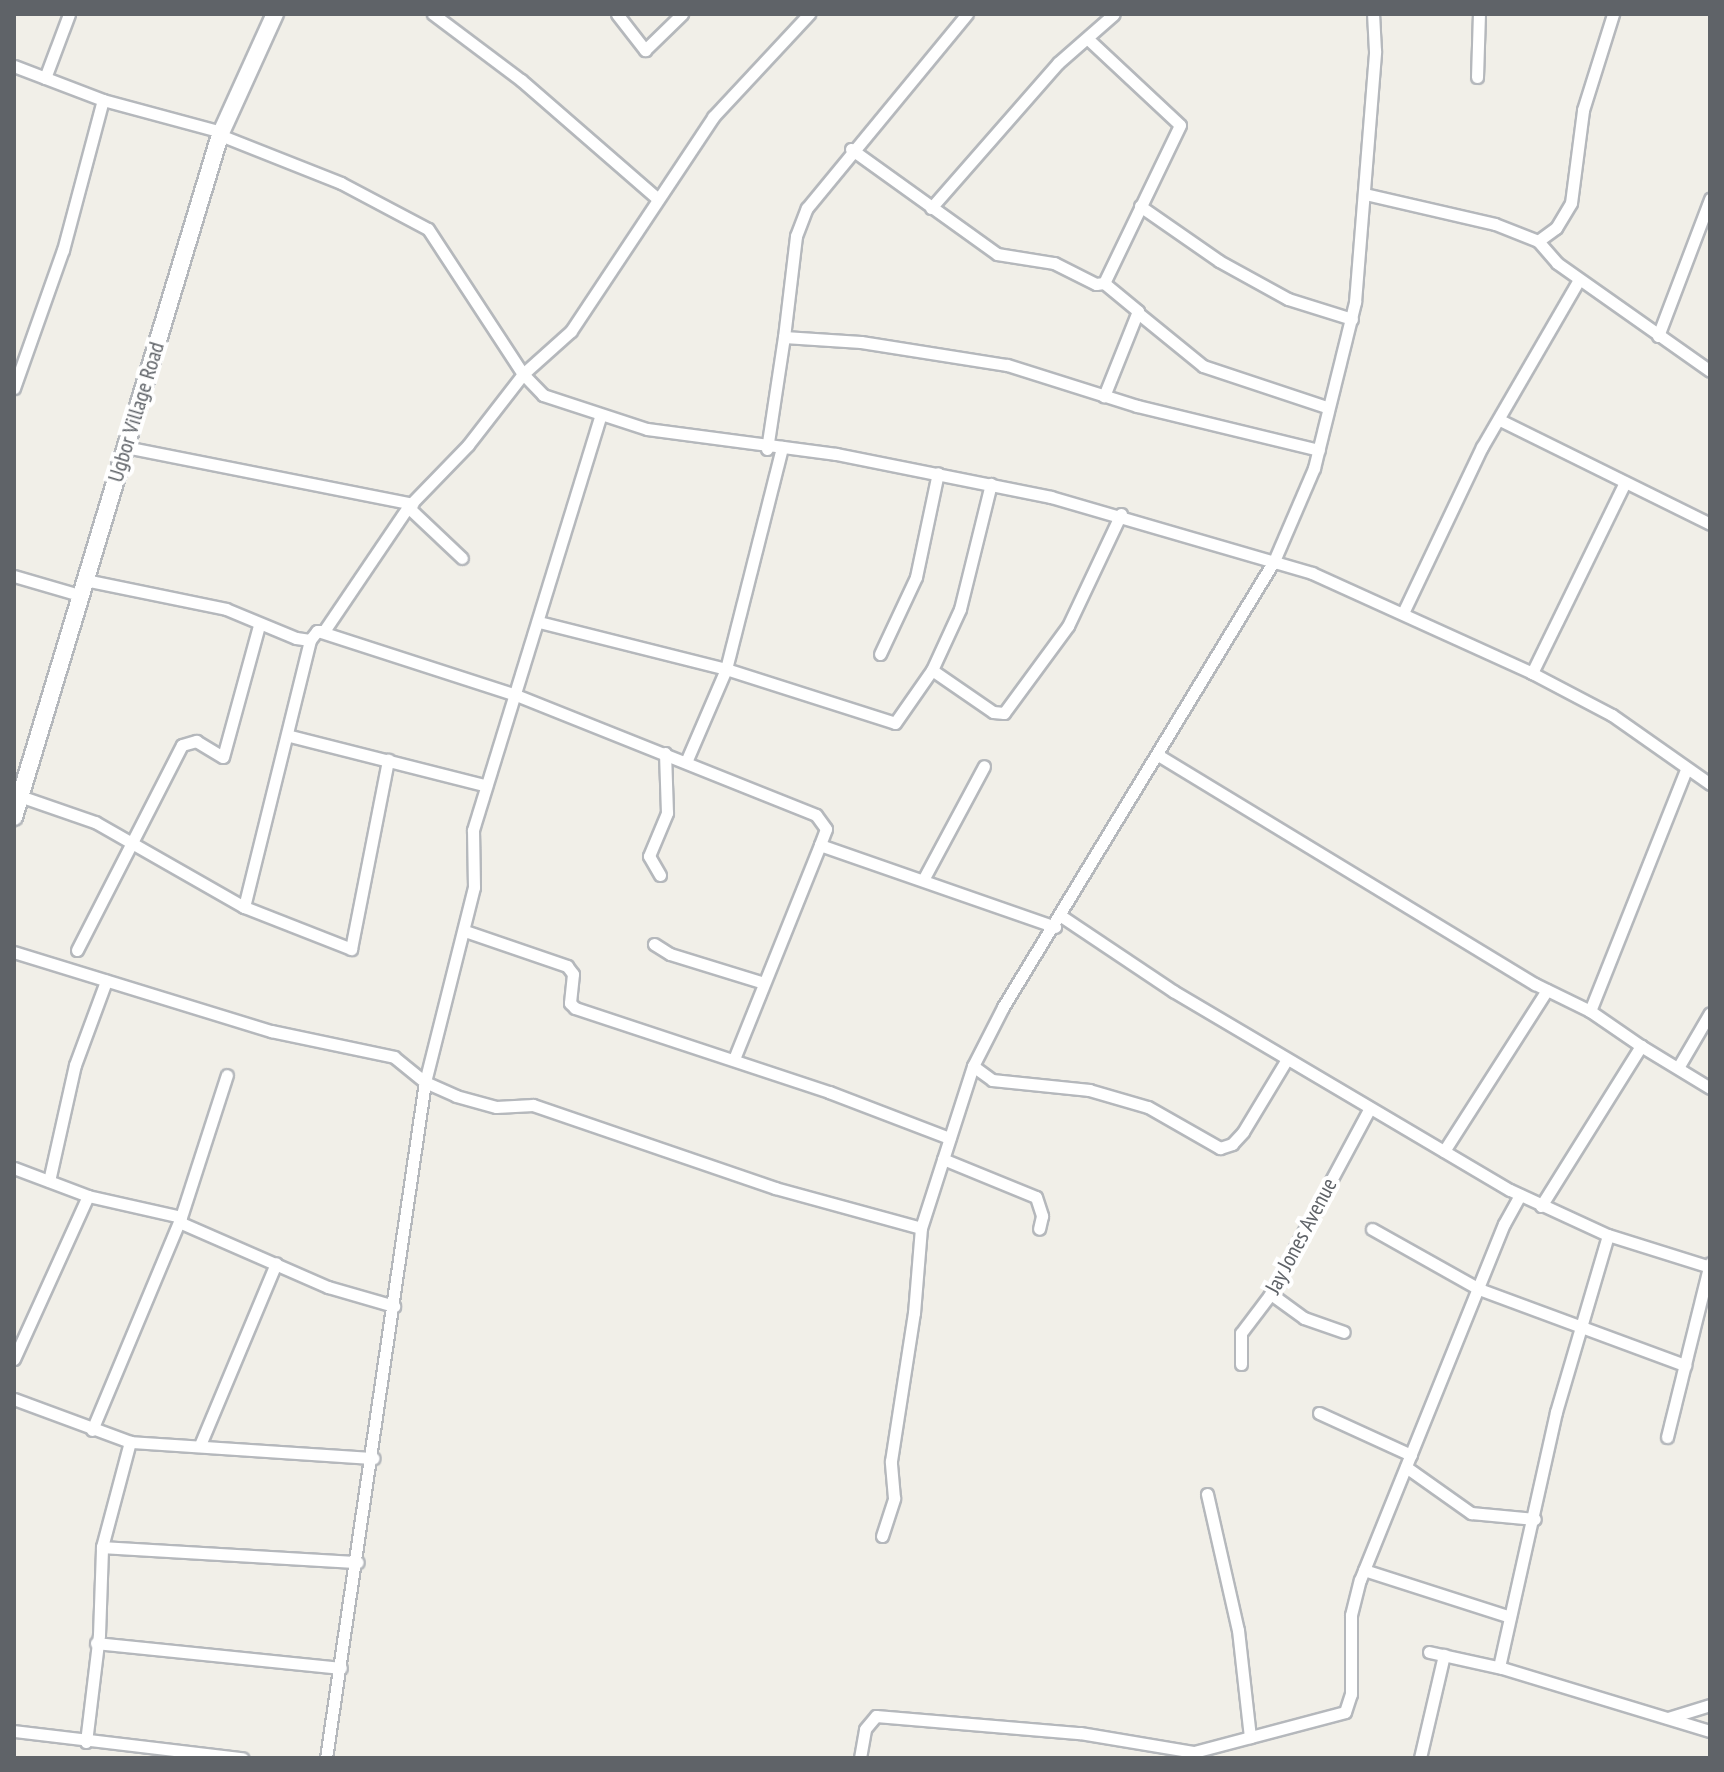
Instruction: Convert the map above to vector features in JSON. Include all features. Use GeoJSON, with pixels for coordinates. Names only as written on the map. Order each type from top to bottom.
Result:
{"type":"FeatureCollection","features":[{"type":"Feature","properties":{"kind":"street"},"geometry":{"type":"LineString","coordinates":[[45,78],[69,14]]}},
{"type":"Feature","properties":{"kind":"street","name":"Ugbor Village Road"},"geometry":{"type":"LineString","coordinates":[[14,817],[18,795],[221,134],[275,14]]}},
{"type":"Feature","properties":{"kind":"street"},"geometry":{"type":"LineString","coordinates":[[433,14],[521,80],[658,199]]}},
{"type":"Feature","properties":{"kind":"street"},"geometry":{"type":"LineString","coordinates":[[617,14],[645,50],[682,14]]}},
{"type":"Feature","properties":{"kind":"street"},"geometry":{"type":"LineString","coordinates":[[244,907],[314,636],[324,631],[410,506],[468,445],[523,374],[571,331],[713,117],[809,14]]}},
{"type":"Feature","properties":{"kind":"street"},"geometry":{"type":"LineString","coordinates":[[767,449],[796,236],[807,208],[851,149],[967,14]]}},
{"type":"Feature","properties":{"kind":"street"},"geometry":{"type":"LineString","coordinates":[[931,208],[1058,63],[1114,14]]}},
{"type":"Feature","properties":{"kind":"street"},"geometry":{"type":"LineString","coordinates":[[882,1536],[894,1498],[891,1461],[916,1301],[921,1228],[973,1066],[1003,1007],[1274,561],[1319,450],[1326,407],[1352,319],[1365,194],[1373,14]]}},
{"type":"Feature","properties":{"kind":"street"},"geometry":{"type":"LineString","coordinates":[[1477,77],[1479,14]]}},
{"type":"Feature","properties":{"kind":"street"},"geometry":{"type":"LineString","coordinates":[[1538,241],[1556,228],[1571,203],[1583,110],[1613,14]]}},
{"type":"Feature","properties":{"kind":"street"},"geometry":{"type":"LineString","coordinates":[[1088,39],[1180,125],[1104,283]]}},
{"type":"Feature","properties":{"kind":"street"},"geometry":{"type":"LineString","coordinates":[[17,70],[103,100],[221,134],[341,183],[428,229],[523,374],[543,395],[600,417],[767,449],[782,447],[991,484],[1121,514],[1274,561],[1403,613],[1532,673],[1612,715],[1710,784]]}},
{"type":"Feature","properties":{"kind":"street"},"geometry":{"type":"LineString","coordinates":[[14,388],[68,236],[103,100]]}},
{"type":"Feature","properties":{"kind":"street"},"geometry":{"type":"LineString","coordinates":[[851,149],[997,254],[1054,263],[1096,284],[1104,283],[1203,366],[1326,407]]}},
{"type":"Feature","properties":{"kind":"street"},"geometry":{"type":"LineString","coordinates":[[1365,194],[1495,224],[1538,241],[1579,280],[1710,371]]}},
{"type":"Feature","properties":{"kind":"street"},"geometry":{"type":"LineString","coordinates":[[1658,336],[1705,230],[1710,199]]}},
{"type":"Feature","properties":{"kind":"street"},"geometry":{"type":"LineString","coordinates":[[1140,206],[1219,261],[1288,299],[1352,319]]}},
{"type":"Feature","properties":{"kind":"street"},"geometry":{"type":"LineString","coordinates":[[1403,613],[1500,420],[1579,280]]}},
{"type":"Feature","properties":{"kind":"street"},"geometry":{"type":"LineString","coordinates":[[1104,396],[1138,313]]}},
{"type":"Feature","properties":{"kind":"street"},"geometry":{"type":"LineString","coordinates":[[784,337],[861,342],[1007,365],[1104,396],[1319,450]]}},
{"type":"Feature","properties":{"kind":"street"},"geometry":{"type":"LineString","coordinates":[[326,1758],[358,1562],[425,1082],[474,887],[473,830],[483,785],[516,695],[600,417]]}},
{"type":"Feature","properties":{"kind":"street"},"geometry":{"type":"LineString","coordinates":[[1500,420],[1710,524]]}},
{"type":"Feature","properties":{"kind":"street"},"geometry":{"type":"LineString","coordinates":[[125,447],[410,506],[462,558]]}},
{"type":"Feature","properties":{"kind":"street"},"geometry":{"type":"LineString","coordinates":[[686,762],[726,669],[782,447]]}},
{"type":"Feature","properties":{"kind":"street"},"geometry":{"type":"LineString","coordinates":[[880,654],[916,577],[938,473]]}},
{"type":"Feature","properties":{"kind":"street"},"geometry":{"type":"LineString","coordinates":[[1532,673],[1625,482]]}},
{"type":"Feature","properties":{"kind":"street"},"geometry":{"type":"LineString","coordinates":[[539,622],[726,669],[895,723],[932,670],[960,609],[991,484]]}},
{"type":"Feature","properties":{"kind":"street"},"geometry":{"type":"LineString","coordinates":[[932,670],[993,712],[1004,713],[1068,626],[1121,514]]}},
{"type":"Feature","properties":{"kind":"street"},"geometry":{"type":"LineString","coordinates":[[14,576],[226,609],[259,625],[314,636],[516,695],[816,815],[826,829],[761,982],[734,1059]]}},
{"type":"Feature","properties":{"kind":"street"},"geometry":{"type":"LineString","coordinates":[[77,950],[182,745],[196,741],[223,757],[259,625]]}},
{"type":"Feature","properties":{"kind":"street"},"geometry":{"type":"LineString","coordinates":[[290,736],[483,785]]}},
{"type":"Feature","properties":{"kind":"street"},"geometry":{"type":"LineString","coordinates":[[660,875],[649,856],[667,813],[665,753]]}},
{"type":"Feature","properties":{"kind":"street"},"geometry":{"type":"LineString","coordinates":[[1158,755],[1547,990],[1590,1011],[1710,1088]]}},
{"type":"Feature","properties":{"kind":"street"},"geometry":{"type":"LineString","coordinates":[[18,795],[95,822],[244,907],[346,949],[355,945],[368,849],[388,760]]}},
{"type":"Feature","properties":{"kind":"street"},"geometry":{"type":"LineString","coordinates":[[923,880],[984,766]]}},
{"type":"Feature","properties":{"kind":"street"},"geometry":{"type":"LineString","coordinates":[[1590,1011],[1686,770]]}},
{"type":"Feature","properties":{"kind":"street"},"geometry":{"type":"LineString","coordinates":[[820,845],[1058,921],[1520,1195],[1608,1235],[1710,1266],[1667,1437]]}},
{"type":"Feature","properties":{"kind":"street"},"geometry":{"type":"LineString","coordinates":[[465,931],[567,966],[573,974],[570,1003],[575,1008],[734,1059],[949,1138]]}},
{"type":"Feature","properties":{"kind":"street"},"geometry":{"type":"LineString","coordinates":[[654,944],[670,954],[761,982]]}},
{"type":"Feature","properties":{"kind":"street"},"geometry":{"type":"LineString","coordinates":[[14,952],[271,1031],[394,1057],[425,1082],[496,1107],[533,1105],[775,1188],[921,1228]]}},
{"type":"Feature","properties":{"kind":"street"},"geometry":{"type":"LineString","coordinates":[[49,1181],[75,1065],[106,981]]}},
{"type":"Feature","properties":{"kind":"street"},"geometry":{"type":"LineString","coordinates":[[1444,1151],[1547,990]]}},
{"type":"Feature","properties":{"kind":"street"},"geometry":{"type":"LineString","coordinates":[[1679,1066],[1710,1013]]}},
{"type":"Feature","properties":{"kind":"street"},"geometry":{"type":"LineString","coordinates":[[1541,1206],[1641,1046]]}},
{"type":"Feature","properties":{"kind":"street"},"geometry":{"type":"LineString","coordinates":[[973,1066],[992,1080],[1089,1090],[1148,1107],[1220,1148],[1232,1144],[1243,1132],[1287,1059]]}},
{"type":"Feature","properties":{"kind":"street"},"geometry":{"type":"LineString","coordinates":[[92,1430],[180,1219],[227,1075]]}},
{"type":"Feature","properties":{"kind":"street","name":"Jay Jones Avenue"},"geometry":{"type":"LineString","coordinates":[[1241,1364],[1241,1333],[1271,1294],[1370,1108]]}},
{"type":"Feature","properties":{"kind":"street"},"geometry":{"type":"LineString","coordinates":[[943,1159],[1036,1197],[1042,1216],[1039,1229]]}},
{"type":"Feature","properties":{"kind":"street"},"geometry":{"type":"LineString","coordinates":[[14,1168],[88,1196],[180,1219],[328,1287],[394,1306]]}},
{"type":"Feature","properties":{"kind":"street"},"geometry":{"type":"LineString","coordinates":[[860,1758],[865,1729],[876,1716],[1080,1733],[1206,1755],[1250,1737],[1342,1715],[1348,1708],[1351,1615],[1364,1570],[1520,1195]]}},
{"type":"Feature","properties":{"kind":"street"},"geometry":{"type":"LineString","coordinates":[[14,1359],[88,1196]]}},
{"type":"Feature","properties":{"kind":"street"},"geometry":{"type":"LineString","coordinates":[[1372,1229],[1479,1289],[1581,1330],[1685,1365]]}},
{"type":"Feature","properties":{"kind":"street"},"geometry":{"type":"LineString","coordinates":[[1499,1667],[1535,1519],[1556,1412],[1608,1235]]}},
{"type":"Feature","properties":{"kind":"street"},"geometry":{"type":"LineString","coordinates":[[200,1445],[276,1263]]}},
{"type":"Feature","properties":{"kind":"street"},"geometry":{"type":"LineString","coordinates":[[1271,1294],[1304,1318],[1344,1332]]}},
{"type":"Feature","properties":{"kind":"street"},"geometry":{"type":"LineString","coordinates":[[14,1399],[130,1442],[200,1445],[228,1452],[373,1458]]}},
{"type":"Feature","properties":{"kind":"street"},"geometry":{"type":"LineString","coordinates":[[1319,1413],[1408,1461],[1471,1513],[1535,1519]]}},
{"type":"Feature","properties":{"kind":"street"},"geometry":{"type":"LineString","coordinates":[[86,1742],[102,1547],[130,1442]]}},
{"type":"Feature","properties":{"kind":"street"},"geometry":{"type":"LineString","coordinates":[[1207,1494],[1238,1630],[1250,1737]]}},
{"type":"Feature","properties":{"kind":"street"},"geometry":{"type":"LineString","coordinates":[[102,1547],[358,1562]]}},
{"type":"Feature","properties":{"kind":"street"},"geometry":{"type":"LineString","coordinates":[[1364,1570],[1510,1617]]}},
{"type":"Feature","properties":{"kind":"street"},"geometry":{"type":"LineString","coordinates":[[96,1643],[341,1668]]}},
{"type":"Feature","properties":{"kind":"street"},"geometry":{"type":"LineString","coordinates":[[1429,1652],[1499,1667],[1710,1731]]}},
{"type":"Feature","properties":{"kind":"street"},"geometry":{"type":"LineString","coordinates":[[1420,1758],[1444,1655]]}},
{"type":"Feature","properties":{"kind":"street"},"geometry":{"type":"LineString","coordinates":[[1667,1718],[1710,1705]]}},
{"type":"Feature","properties":{"kind":"street"},"geometry":{"type":"LineString","coordinates":[[14,1731],[86,1742],[242,1758]]}}]}
